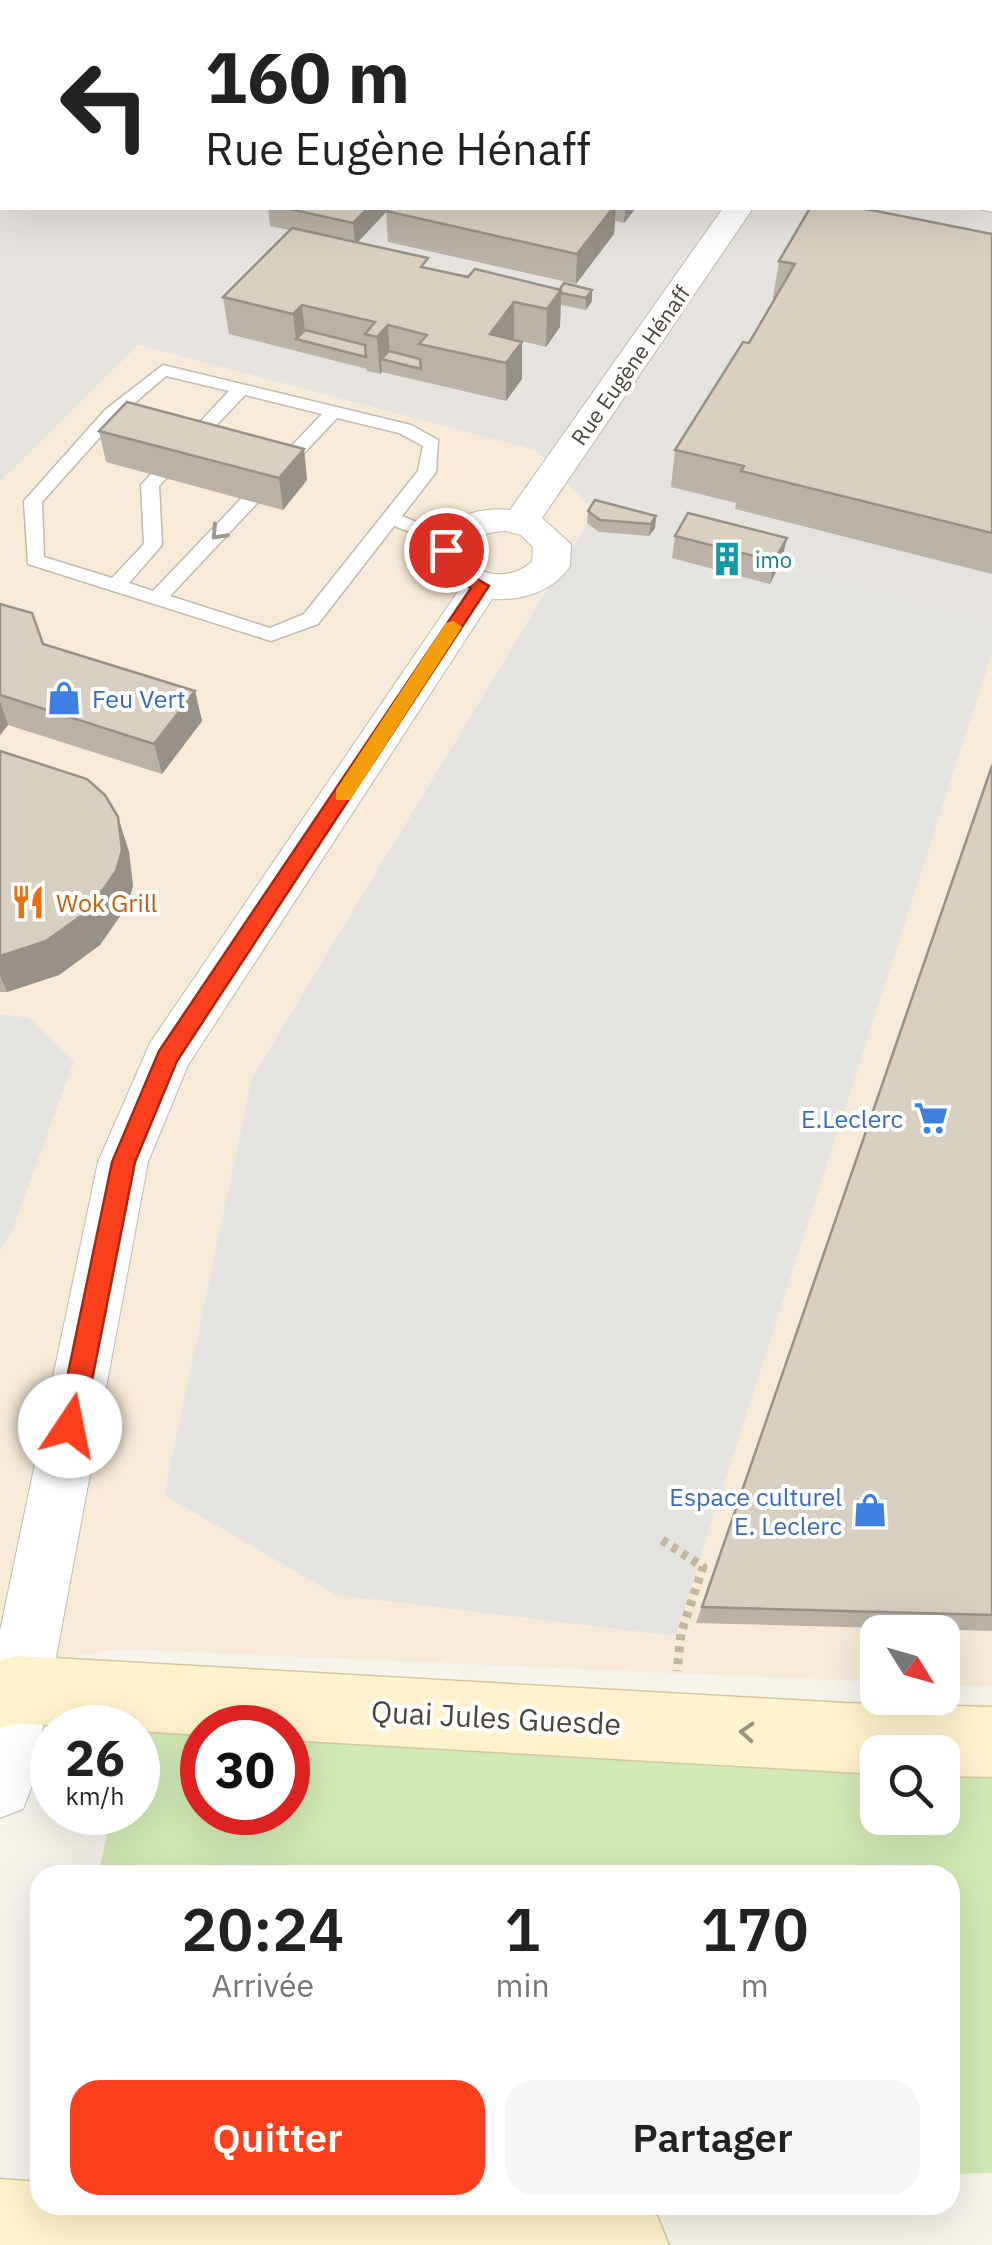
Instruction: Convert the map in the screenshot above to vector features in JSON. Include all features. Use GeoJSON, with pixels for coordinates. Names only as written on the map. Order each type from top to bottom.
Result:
{"type":"FeatureCollection","features":[{"type":"Feature","properties":{"kind":"main road","name":"Quai Jules Guesde"},"geometry":{"type":"LineString","coordinates":[[8,1692],[844,1738],[992,1742]]}},
{"type":"Feature","properties":{"kind":"main road"},"geometry":{"type":"LineString","coordinates":[[0,2220],[242,2234],[628,2245]]}},
{"type":"Feature","properties":{"kind":"street","name":"Rue Eugène Hénaff"},"geometry":{"type":"LineString","coordinates":[[520,522],[737,210]]}},
{"type":"Feature","properties":{"kind":"street"},"geometry":{"type":"LineString","coordinates":[[480,522],[520,522],[546,535],[554,556],[542,575],[515,587],[481,586],[454,572],[446,550],[450,540],[480,522]]}},
{"type":"Feature","properties":{"kind":"street"},"geometry":{"type":"LineString","coordinates":[[0,1786],[8,1692],[124,1162],[138,1125],[167,1057],[481,586]]}},
{"type":"Feature","properties":{"kind":"lane"},"geometry":{"type":"LineString","coordinates":[[163,370],[334,412],[405,429],[432,444],[427,472],[394,519],[311,619],[271,635],[35,560],[33,501],[111,414],[163,370]]}},
{"type":"Feature","properties":{"kind":"lane"},"geometry":{"type":"LineString","coordinates":[[116,586],[153,545],[150,486],[241,389]]}},
{"type":"Feature","properties":{"kind":"lane"},"geometry":{"type":"LineString","coordinates":[[157,599],[334,412]]}},
{"type":"Feature","properties":{"kind":"lane"},"geometry":{"type":"LineString","coordinates":[[394,519],[450,540]]}},
{"type":"Feature","properties":{"kind":"path"},"geometry":{"type":"LineString","coordinates":[[662,1540],[703,1567],[681,1633]]}},
{"type":"Feature","properties":{"kind":"shaded area"},"geometry":{"type":"Polygon","coordinates":[[[0,210],[992,210],[992,622],[594,512],[538,451],[138,345],[0,481],[0,210]]]}},
{"type":"Feature","properties":{"kind":"shaded area"},"geometry":{"type":"Polygon","coordinates":[[[137,345],[538,451],[595,512],[992,622],[992,1687],[960,1685],[960,1615],[860,1615],[860,1681],[117,1649],[0,1670],[0,481],[137,345]]]}},
{"type":"Feature","properties":{"kind":"shaded area"},"geometry":{"type":"Polygon","coordinates":[[[594,512],[992,622],[992,653],[675,1636],[336,1595],[164,1495],[252,1078],[594,512]]]}},
{"type":"Feature","properties":{"kind":"shaded area"},"geometry":{"type":"Polygon","coordinates":[[[0,1014],[29,1018],[74,1061],[11,1234],[0,1250],[0,1014]]]}},
{"type":"Feature","properties":{"kind":"green space"},"geometry":{"type":"Polygon","coordinates":[[[160,1721],[180,1722],[180,1835],[310,1835],[310,1728],[460,1734],[724,1767],[860,1771],[860,1835],[960,1835],[960,1775],[992,1776],[992,2173],[960,2174],[960,1865],[100,1865],[107,1835],[160,1835],[160,1721]]]}},
{"type":"Feature","properties":{"kind":"building"},"geometry":{"type":"Polygon","coordinates":[[[294,210],[366,210],[353,223],[294,210]]]}},
{"type":"Feature","properties":{"kind":"building"},"geometry":{"type":"Polygon","coordinates":[[[387,210],[611,210],[577,254],[387,210]]]}},
{"type":"Feature","properties":{"kind":"building"},"geometry":{"type":"Polygon","coordinates":[[[809,210],[871,210],[992,234],[992,533],[741,471],[744,466],[675,450],[743,342],[749,343],[795,264],[779,261],[809,210]]]}},
{"type":"Feature","properties":{"kind":"building"},"geometry":{"type":"Polygon","coordinates":[[[292,228],[428,258],[421,267],[468,277],[475,269],[561,290],[547,309],[514,302],[490,334],[522,342],[506,363],[419,344],[427,335],[388,325],[377,337],[365,334],[375,322],[302,305],[293,314],[223,297],[292,228]]]}},
{"type":"Feature","properties":{"kind":"building"},"geometry":{"type":"Polygon","coordinates":[[[564,283],[592,290],[586,298],[561,293],[564,283]]]}},
{"type":"Feature","properties":{"kind":"building"},"geometry":{"type":"Polygon","coordinates":[[[305,330],[365,345],[366,357],[296,339],[305,330]]]}},
{"type":"Feature","properties":{"kind":"building"},"geometry":{"type":"Polygon","coordinates":[[[389,351],[420,359],[421,369],[381,359],[389,351]]]}},
{"type":"Feature","properties":{"kind":"building"},"geometry":{"type":"Polygon","coordinates":[[[127,402],[304,449],[279,478],[99,431],[127,402]]]}},
{"type":"Feature","properties":{"kind":"building"},"geometry":{"type":"Polygon","coordinates":[[[595,500],[656,516],[651,524],[600,520],[588,511],[595,500]]]}},
{"type":"Feature","properties":{"kind":"building"},"geometry":{"type":"Polygon","coordinates":[[[688,513],[787,538],[774,561],[675,536],[688,513]]]}},
{"type":"Feature","properties":{"kind":"building"},"geometry":{"type":"Polygon","coordinates":[[[0,604],[32,613],[43,644],[195,691],[154,744],[0,695],[0,604]]]}},
{"type":"Feature","properties":{"kind":"building"},"geometry":{"type":"Polygon","coordinates":[[[0,751],[87,779],[105,795],[118,817],[122,850],[116,871],[88,911],[46,941],[0,956],[0,751]]]}},
{"type":"Feature","properties":{"kind":"building","name":"E.Leclerc"},"geometry":{"type":"Polygon","coordinates":[[[992,766],[992,1615],[702,1607],[992,766]]]}},
{"type":"Feature","properties":{"kind":"slow traffic"},"geometry":{"type":"LineString","coordinates":[[343,795],[453,627]]}},
{"type":"Feature","properties":{"kind":"place","name":"imo"},"geometry":{"type":"Point","coordinates":[727,559]}},
{"type":"Feature","properties":{"kind":"place","name":"Feu Vert"},"geometry":{"type":"Point","coordinates":[64,698]}},
{"type":"Feature","properties":{"kind":"place","name":"Wok Grill"},"geometry":{"type":"Point","coordinates":[28,902]}},
{"type":"Feature","properties":{"kind":"place","name":"E.Leclerc"},"geometry":{"type":"Point","coordinates":[931,1118]}},
{"type":"Feature","properties":{"kind":"place","name":"Espace culturel E. Leclerc"},"geometry":{"type":"Point","coordinates":[870,1510]}},
{"type":"Feature","properties":{"kind":"route"},"geometry":{"type":"LineString","coordinates":[[70,1426],[124,1162],[167,1057],[481,586],[454,572],[447,562],[446,550]]}}]}
